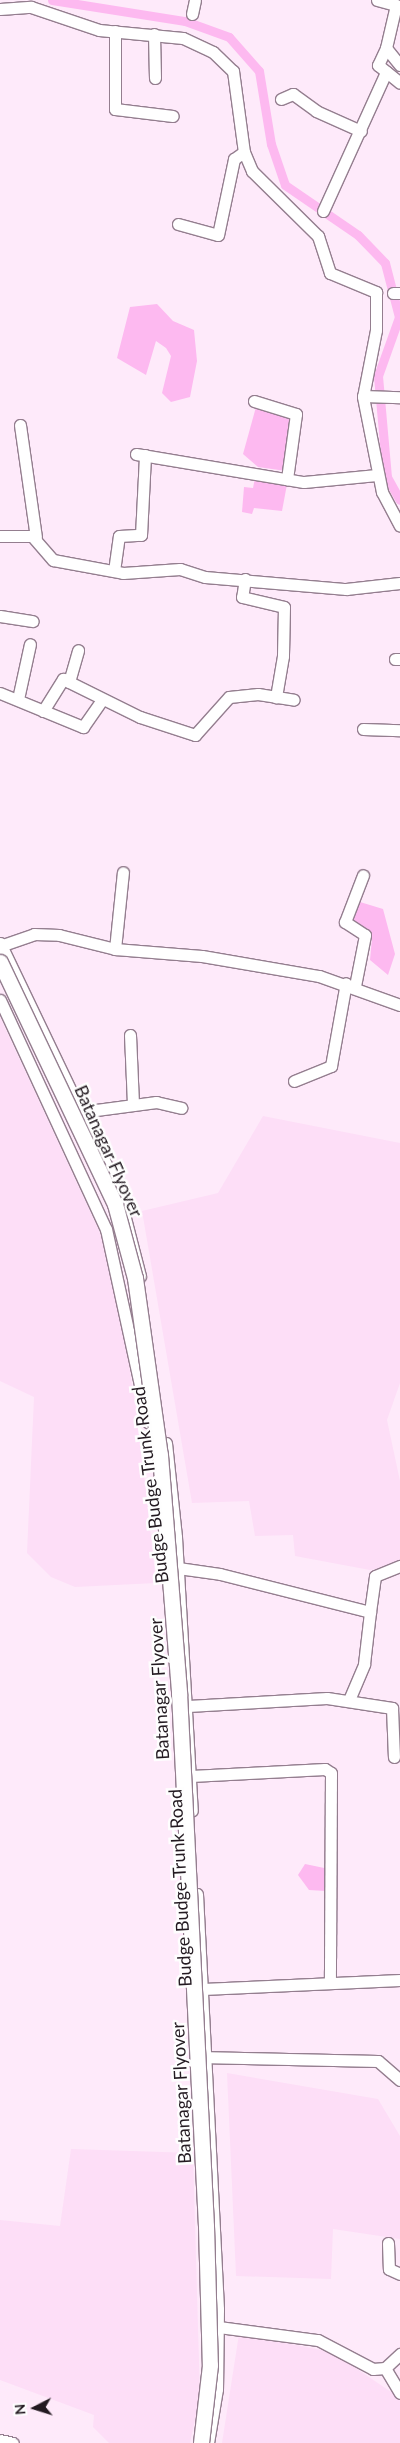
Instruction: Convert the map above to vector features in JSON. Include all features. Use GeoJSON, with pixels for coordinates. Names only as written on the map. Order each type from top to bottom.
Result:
{"type":"FeatureCollection","features":[{"type":"Feature","properties":{"kind":"main road","name":"Batanagar Flyover"},"geometry":{"type":"LineString","coordinates":[[0,962],[115,1204],[135,1278],[160,1455],[179,1693],[205,2198],[210,2365],[201,2443]]}},
{"type":"Feature","properties":{"kind":"street"},"geometry":{"type":"LineString","coordinates":[[192,14],[195,0]]}},
{"type":"Feature","properties":{"kind":"street"},"geometry":{"type":"LineString","coordinates":[[381,0],[399,5],[378,65],[400,83]]}},
{"type":"Feature","properties":{"kind":"street"},"geometry":{"type":"LineString","coordinates":[[0,9],[31,7],[87,27],[154,34],[204,47],[233,71],[244,152],[254,175],[318,236],[330,273],[376,292],[376,330],[365,396],[377,476],[400,526]]}},
{"type":"Feature","properties":{"kind":"street"},"geometry":{"type":"LineString","coordinates":[[115,31],[115,109],[173,116]]}},
{"type":"Feature","properties":{"kind":"street"},"geometry":{"type":"LineString","coordinates":[[154,34],[155,78]]}},
{"type":"Feature","properties":{"kind":"street"},"geometry":{"type":"LineString","coordinates":[[383,53],[400,65]]}},
{"type":"Feature","properties":{"kind":"street"},"geometry":{"type":"LineString","coordinates":[[323,211],[361,131],[386,72]]}},
{"type":"Feature","properties":{"kind":"street"},"geometry":{"type":"LineString","coordinates":[[281,99],[292,94],[316,111],[361,131]]}},
{"type":"Feature","properties":{"kind":"street"},"geometry":{"type":"LineString","coordinates":[[178,224],[218,235],[234,159],[244,152]]}},
{"type":"Feature","properties":{"kind":"street"},"geometry":{"type":"LineString","coordinates":[[365,396],[400,397]]}},
{"type":"Feature","properties":{"kind":"street"},"geometry":{"type":"LineString","coordinates":[[254,401],[296,414],[287,479]]}},
{"type":"Feature","properties":{"kind":"street"},"geometry":{"type":"LineString","coordinates":[[20,425],[36,537],[53,560],[114,571],[184,569],[205,577],[346,589],[400,583]]}},
{"type":"Feature","properties":{"kind":"street"},"geometry":{"type":"LineString","coordinates":[[114,571],[118,536],[141,535],[140,455],[318,483],[377,476]]}},
{"type":"Feature","properties":{"kind":"street"},"geometry":{"type":"LineString","coordinates":[[0,536],[36,537]]}},
{"type":"Feature","properties":{"kind":"street"},"geometry":{"type":"LineString","coordinates":[[245,579],[242,597],[284,607],[283,656],[276,697]]}},
{"type":"Feature","properties":{"kind":"street"},"geometry":{"type":"LineString","coordinates":[[0,616],[33,621]]}},
{"type":"Feature","properties":{"kind":"street"},"geometry":{"type":"LineString","coordinates":[[18,699],[30,644]]}},
{"type":"Feature","properties":{"kind":"street"},"geometry":{"type":"LineString","coordinates":[[69,682],[78,650]]}},
{"type":"Feature","properties":{"kind":"street"},"geometry":{"type":"LineString","coordinates":[[43,711],[63,679],[102,700],[195,735],[229,697],[276,697],[294,700]]}},
{"type":"Feature","properties":{"kind":"street"},"geometry":{"type":"LineString","coordinates":[[0,693],[83,727],[102,700]]}},
{"type":"Feature","properties":{"kind":"street"},"geometry":{"type":"LineString","coordinates":[[363,729],[400,730]]}},
{"type":"Feature","properties":{"kind":"street"},"geometry":{"type":"LineString","coordinates":[[115,949],[123,872]]}},
{"type":"Feature","properties":{"kind":"street"},"geometry":{"type":"LineString","coordinates":[[294,1081],[332,1066],[351,984],[365,936],[345,922],[363,875]]}},
{"type":"Feature","properties":{"kind":"street"},"geometry":{"type":"LineString","coordinates":[[0,945],[47,934],[115,949],[202,956],[351,984],[400,1006]]}},
{"type":"Feature","properties":{"kind":"street","name":"Budge Budge Trunk Road"},"geometry":{"type":"LineString","coordinates":[[0,945],[117,1187],[137,1253],[168,1461],[188,1706],[218,2327],[217,2389],[208,2443]]}},
{"type":"Feature","properties":{"kind":"street","name":"Budge Budge Trunk Road"},"geometry":{"type":"LineString","coordinates":[[0,1000],[106,1229],[154,1455],[177,1742],[204,2325],[203,2381],[194,2443]]}},
{"type":"Feature","properties":{"kind":"street"},"geometry":{"type":"LineString","coordinates":[[130,1035],[133,1106]]}},
{"type":"Feature","properties":{"kind":"street"},"geometry":{"type":"LineString","coordinates":[[81,1112],[156,1102],[181,1108]]}},
{"type":"Feature","properties":{"kind":"street"},"geometry":{"type":"LineString","coordinates":[[349,1700],[364,1664],[375,1576],[400,1566]]}},
{"type":"Feature","properties":{"kind":"street"},"geometry":{"type":"LineString","coordinates":[[178,1568],[220,1574],[370,1612]]}},
{"type":"Feature","properties":{"kind":"street"},"geometry":{"type":"LineString","coordinates":[[188,1706],[349,1700],[396,1707],[394,1756]]}},
{"type":"Feature","properties":{"kind":"street"},"geometry":{"type":"LineString","coordinates":[[191,1776],[325,1769],[331,1773],[330,1983]]}},
{"type":"Feature","properties":{"kind":"street"},"geometry":{"type":"LineString","coordinates":[[203,1989],[400,1980]]}},
{"type":"Feature","properties":{"kind":"street"},"geometry":{"type":"LineString","coordinates":[[192,2057],[378,2061],[399,2075]]}},
{"type":"Feature","properties":{"kind":"street"},"geometry":{"type":"LineString","coordinates":[[388,2243],[389,2269],[400,2274]]}},
{"type":"Feature","properties":{"kind":"street"},"geometry":{"type":"LineString","coordinates":[[204,2325],[318,2340],[373,2369],[386,2368],[400,2354]]}},
{"type":"Feature","properties":{"kind":"street"},"geometry":{"type":"LineString","coordinates":[[386,2368],[400,2393]]}},
{"type":"Feature","properties":{"kind":"street"},"geometry":{"type":"LineString","coordinates":[[0,2440],[13,2443]]}},
{"type":"Feature","properties":{"kind":"shaded area"},"geometry":{"type":"Polygon","coordinates":[[[157,304],[173,321],[194,330],[197,361],[190,397],[171,402],[162,393],[171,356],[166,348],[156,341],[146,375],[117,358],[130,307],[157,304]]]}},
{"type":"Feature","properties":{"kind":"shaded area"},"geometry":{"type":"Polygon","coordinates":[[[256,407],[283,412],[296,421],[286,471],[258,467],[243,454],[256,407]]]}},
{"type":"Feature","properties":{"kind":"shaded area"},"geometry":{"type":"Polygon","coordinates":[[[256,473],[288,479],[282,511],[254,508],[252,514],[242,512],[244,487],[253,488],[256,473]]]}},
{"type":"Feature","properties":{"kind":"shaded area"},"geometry":{"type":"Polygon","coordinates":[[[360,902],[383,909],[395,954],[388,975],[370,960],[372,938],[367,930],[353,921],[360,902]]]}},
{"type":"Feature","properties":{"kind":"shaded area"},"geometry":{"type":"Polygon","coordinates":[[[0,1017],[100,1233],[115,1278],[139,1428],[156,1583],[75,1587],[51,1577],[27,1553],[34,1397],[0,1381],[0,1017]]]}},
{"type":"Feature","properties":{"kind":"shaded area"},"geometry":{"type":"Polygon","coordinates":[[[263,1116],[400,1143],[400,1383],[387,1420],[400,1481],[400,1565],[370,1570],[295,1556],[293,1535],[255,1536],[249,1501],[192,1503],[142,1211],[218,1193],[263,1116]]]}},
{"type":"Feature","properties":{"kind":"shaded area"},"geometry":{"type":"Polygon","coordinates":[[[305,1864],[329,1869],[326,1891],[309,1890],[298,1875],[305,1864]]]}},
{"type":"Feature","properties":{"kind":"shaded area"},"geometry":{"type":"Polygon","coordinates":[[[227,2073],[378,2099],[400,2136],[400,2239],[333,2229],[331,2279],[236,2276],[227,2073]]]}},
{"type":"Feature","properties":{"kind":"shaded area"},"geometry":{"type":"Polygon","coordinates":[[[71,2149],[193,2153],[200,2396],[190,2443],[109,2443],[93,2427],[94,2415],[0,2380],[0,2220],[60,2226],[71,2149]]]}},
{"type":"Feature","properties":{"kind":"shaded area"},"geometry":{"type":"Polygon","coordinates":[[[239,2334],[332,2352],[400,2398],[400,2443],[222,2443],[239,2334]]]}},
{"type":"Feature","properties":{"kind":"waterway"},"geometry":{"type":"LineString","coordinates":[[52,0],[185,21],[229,37],[259,71],[271,144],[285,185],[358,235],[385,263],[399,317],[378,376],[387,477],[400,500]]}}]}
